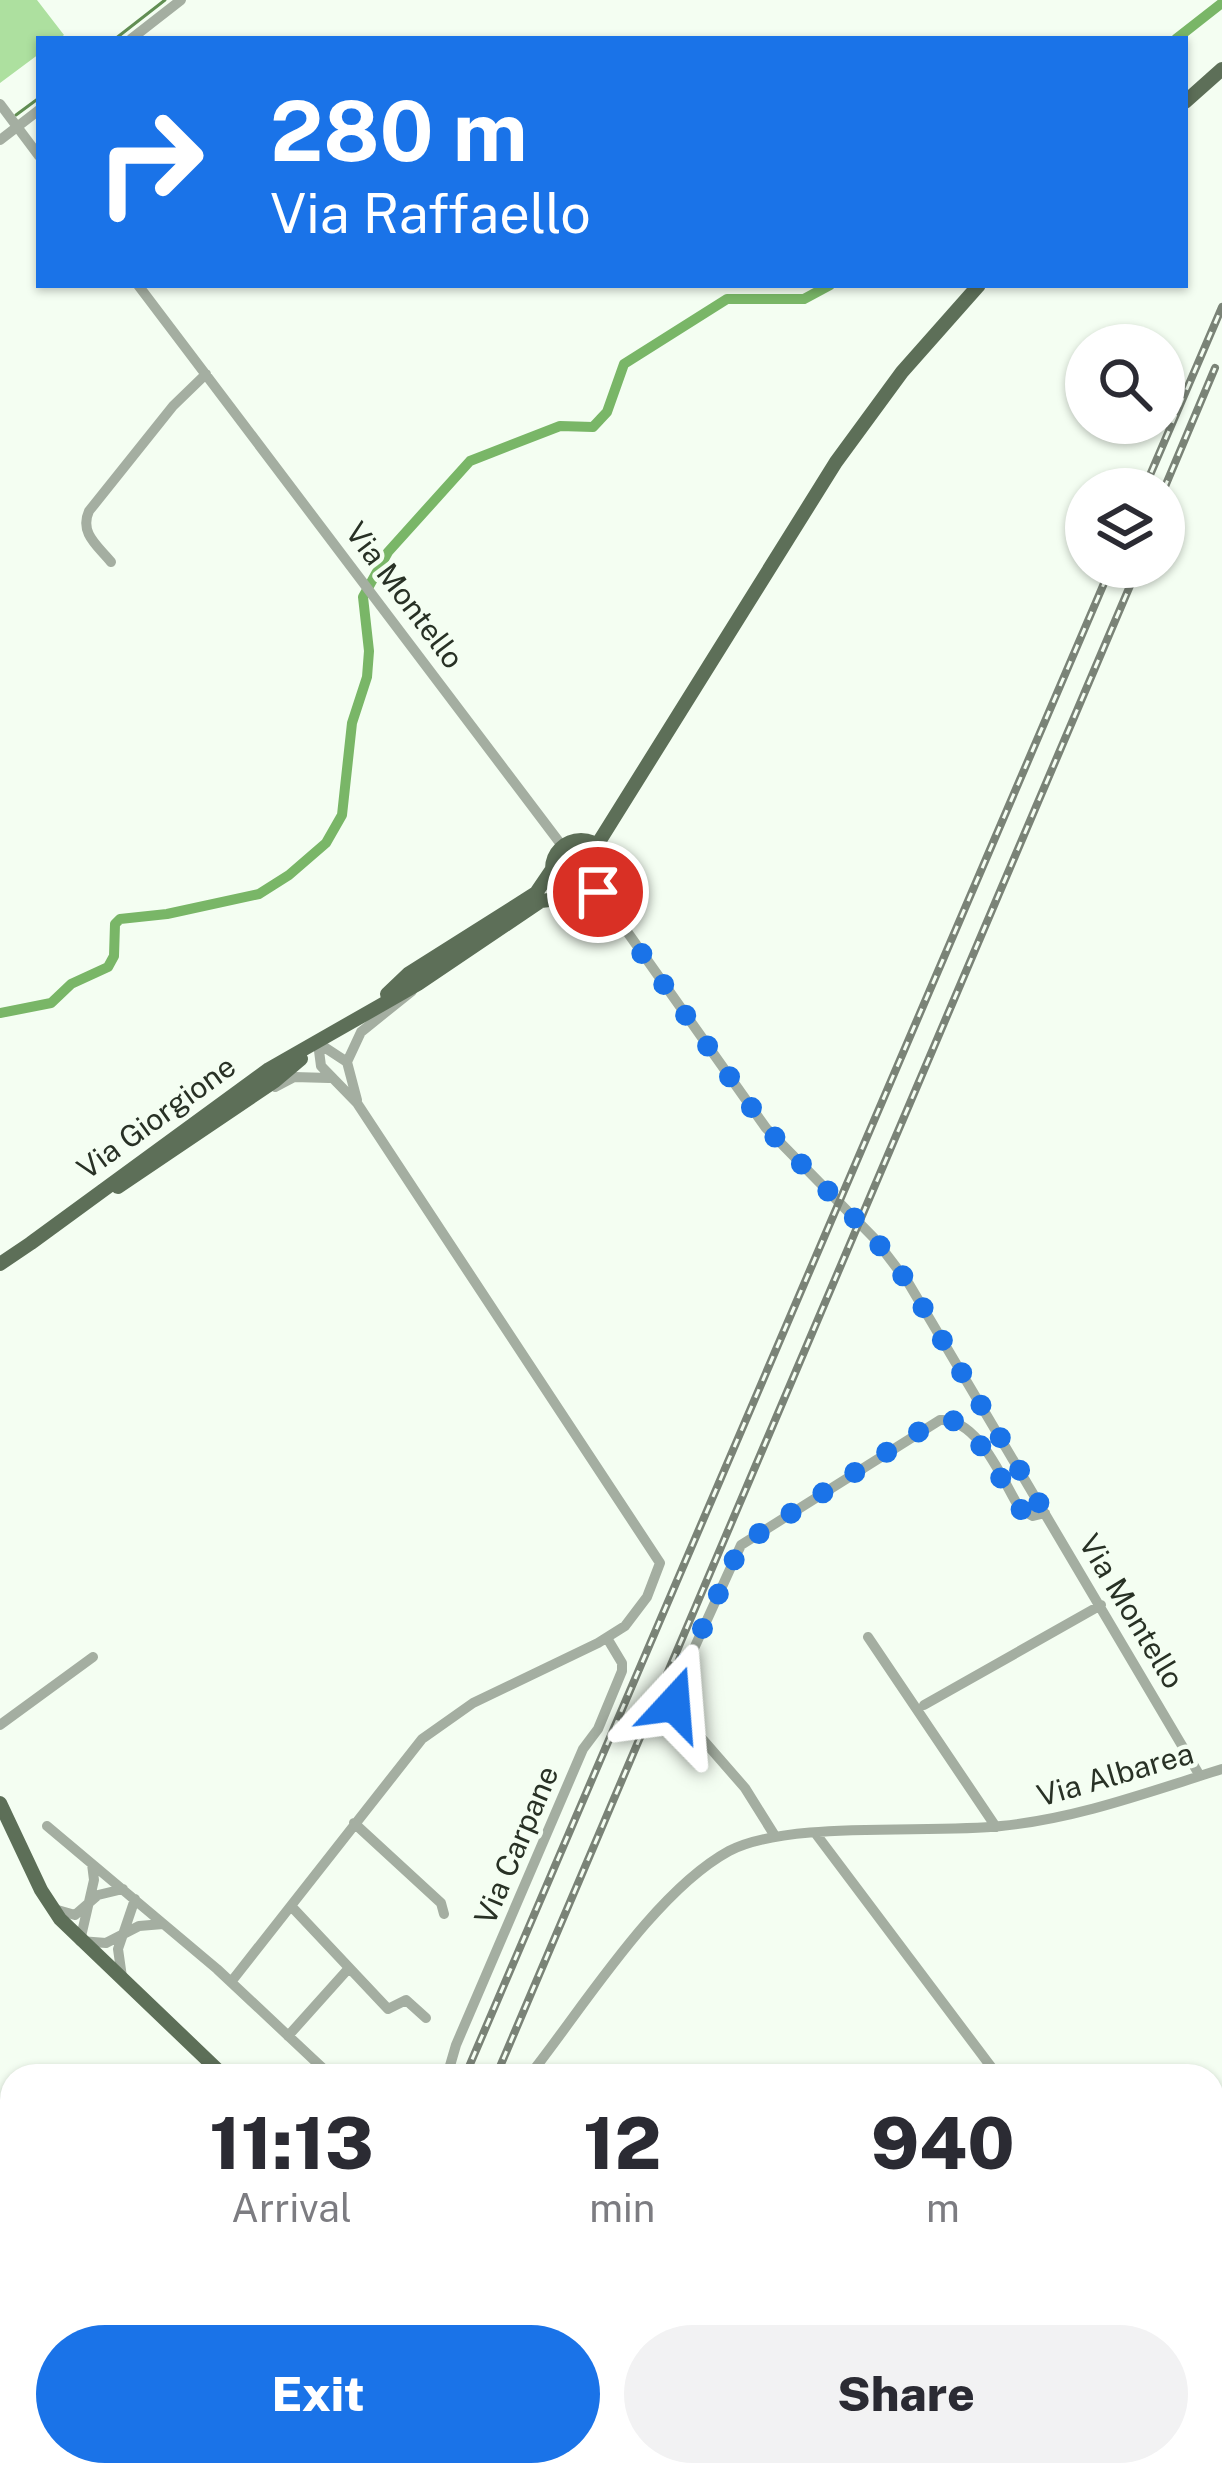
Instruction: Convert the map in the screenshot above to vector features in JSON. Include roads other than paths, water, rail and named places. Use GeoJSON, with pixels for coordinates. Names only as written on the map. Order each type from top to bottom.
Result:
{"type":"FeatureCollection","features":[{"type":"Feature","properties":{"kind":"main road"},"geometry":{"type":"LineString","coordinates":[[1188,99],[1222,69]]}},
{"type":"Feature","properties":{"kind":"main road"},"geometry":{"type":"LineString","coordinates":[[597,844],[846,446],[902,371],[976,288]]}},
{"type":"Feature","properties":{"kind":"main road"},"geometry":{"type":"LineString","coordinates":[[580,840],[597,844],[610,871],[598,892],[574,897],[557,884],[553,868],[563,847],[580,840]]}},
{"type":"Feature","properties":{"kind":"main road","name":"Via Giorgione"},"geometry":{"type":"LineString","coordinates":[[373,1006],[408,974],[536,893],[553,868]]}},
{"type":"Feature","properties":{"kind":"main road","name":"Via Giorgione"},"geometry":{"type":"LineString","coordinates":[[31,1243],[237,1091],[373,1006],[418,984],[542,901],[574,897]]}},
{"type":"Feature","properties":{"kind":"main road","name":"Via Giorgione"},"geometry":{"type":"LineString","coordinates":[[0,1264],[275,1081],[318,1043]]}},
{"type":"Feature","properties":{"kind":"main road"},"geometry":{"type":"LineString","coordinates":[[0,1803],[53,1909],[80,1941],[211,2064]]}},
{"type":"Feature","properties":{"kind":"street"},"geometry":{"type":"LineString","coordinates":[[135,36],[181,0]]}},
{"type":"Feature","properties":{"kind":"street"},"geometry":{"type":"LineString","coordinates":[[0,140],[9,117]]}},
{"type":"Feature","properties":{"kind":"street"},"geometry":{"type":"LineString","coordinates":[[9,117],[36,152]]}},
{"type":"Feature","properties":{"kind":"street","name":"Via Montello"},"geometry":{"type":"LineString","coordinates":[[140,288],[563,847]]}},
{"type":"Feature","properties":{"kind":"street"},"geometry":{"type":"LineString","coordinates":[[111,562],[86,531],[83,523],[88,512],[173,406],[206,374]]}},
{"type":"Feature","properties":{"kind":"street","name":"Via Montello"},"geometry":{"type":"LineString","coordinates":[[598,892],[766,1128],[886,1253],[930,1318],[1200,1775]]}},
{"type":"Feature","properties":{"kind":"street"},"geometry":{"type":"LineString","coordinates":[[357,1103],[347,1062],[361,1032],[418,984]]}},
{"type":"Feature","properties":{"kind":"street"},"geometry":{"type":"LineString","coordinates":[[318,1043],[347,1062]]}},
{"type":"Feature","properties":{"kind":"street"},"geometry":{"type":"LineString","coordinates":[[231,1982],[407,1755],[473,1703],[607,1638],[637,1612],[660,1563],[357,1103],[321,1066],[318,1043]]}},
{"type":"Feature","properties":{"kind":"street","name":"Via Giorgione"},"geometry":{"type":"LineString","coordinates":[[140,1172],[172,1157],[294,1077],[329,1078]]}},
{"type":"Feature","properties":{"kind":"street"},"geometry":{"type":"LineString","coordinates":[[775,1837],[745,1788],[677,1710],[672,1697],[741,1545],[940,1420],[952,1420],[969,1430],[1020,1509],[1034,1516],[1045,1513]]}},
{"type":"Feature","properties":{"kind":"street"},"geometry":{"type":"LineString","coordinates":[[924,1705],[1101,1605]]}},
{"type":"Feature","properties":{"kind":"street"},"geometry":{"type":"LineString","coordinates":[[868,1637],[996,1827]]}},
{"type":"Feature","properties":{"kind":"street","name":"Via Carpane"},"geometry":{"type":"LineString","coordinates":[[450,2064],[582,1752],[598,1729],[622,1671],[607,1638]]}},
{"type":"Feature","properties":{"kind":"street"},"geometry":{"type":"LineString","coordinates":[[0,1725],[93,1657]]}},
{"type":"Feature","properties":{"kind":"street","name":"Via Albarea"},"geometry":{"type":"LineString","coordinates":[[543,2064],[636,1936],[689,1881],[731,1850],[775,1837],[996,1827],[1086,1813],[1222,1768]]}},
{"type":"Feature","properties":{"kind":"street"},"geometry":{"type":"LineString","coordinates":[[354,1823],[441,1904],[444,1914]]}},
{"type":"Feature","properties":{"kind":"street"},"geometry":{"type":"LineString","coordinates":[[47,1826],[166,1924],[318,2064]]}},
{"type":"Feature","properties":{"kind":"street"},"geometry":{"type":"LineString","coordinates":[[816,1834],[989,2064]]}},
{"type":"Feature","properties":{"kind":"street"},"geometry":{"type":"LineString","coordinates":[[92,1864],[94,1880],[80,1941],[106,1943],[152,1923],[166,1924]]}},
{"type":"Feature","properties":{"kind":"street"},"geometry":{"type":"LineString","coordinates":[[53,1909],[75,1915],[98,1895],[123,1889]]}},
{"type":"Feature","properties":{"kind":"street"},"geometry":{"type":"LineString","coordinates":[[123,1981],[118,1961],[134,1899]]}},
{"type":"Feature","properties":{"kind":"street"},"geometry":{"type":"LineString","coordinates":[[291,1906],[389,2010],[407,2000],[426,2018]]}},
{"type":"Feature","properties":{"kind":"street"},"geometry":{"type":"LineString","coordinates":[[288,2036],[349,1968]]}},
{"type":"Feature","properties":{"kind":"waterway"},"geometry":{"type":"LineString","coordinates":[[119,36],[165,0]]}},
{"type":"Feature","properties":{"kind":"waterway"},"geometry":{"type":"LineString","coordinates":[[1180,36],[1222,3]]}},
{"type":"Feature","properties":{"kind":"waterway"},"geometry":{"type":"LineString","coordinates":[[16,115],[36,100]]}},
{"type":"Feature","properties":{"kind":"waterway"},"geometry":{"type":"LineString","coordinates":[[0,1013],[51,1003],[71,984],[108,967],[114,956],[115,924],[120,919],[259,894],[326,843],[342,815],[352,723],[367,677],[363,597],[388,552],[470,461],[560,426],[593,427],[607,412],[624,364],[727,299],[804,299],[824,288]]}},
{"type":"Feature","properties":{"kind":"railway"},"geometry":{"type":"LineString","coordinates":[[1153,468],[1222,307]]}},
{"type":"Feature","properties":{"kind":"railway"},"geometry":{"type":"LineString","coordinates":[[1173,468],[1215,368]]}},
{"type":"Feature","properties":{"kind":"railway"},"geometry":{"type":"LineString","coordinates":[[470,2064],[1102,588]]}},
{"type":"Feature","properties":{"kind":"railway"},"geometry":{"type":"LineString","coordinates":[[501,2064],[1129,588]]}}]}
